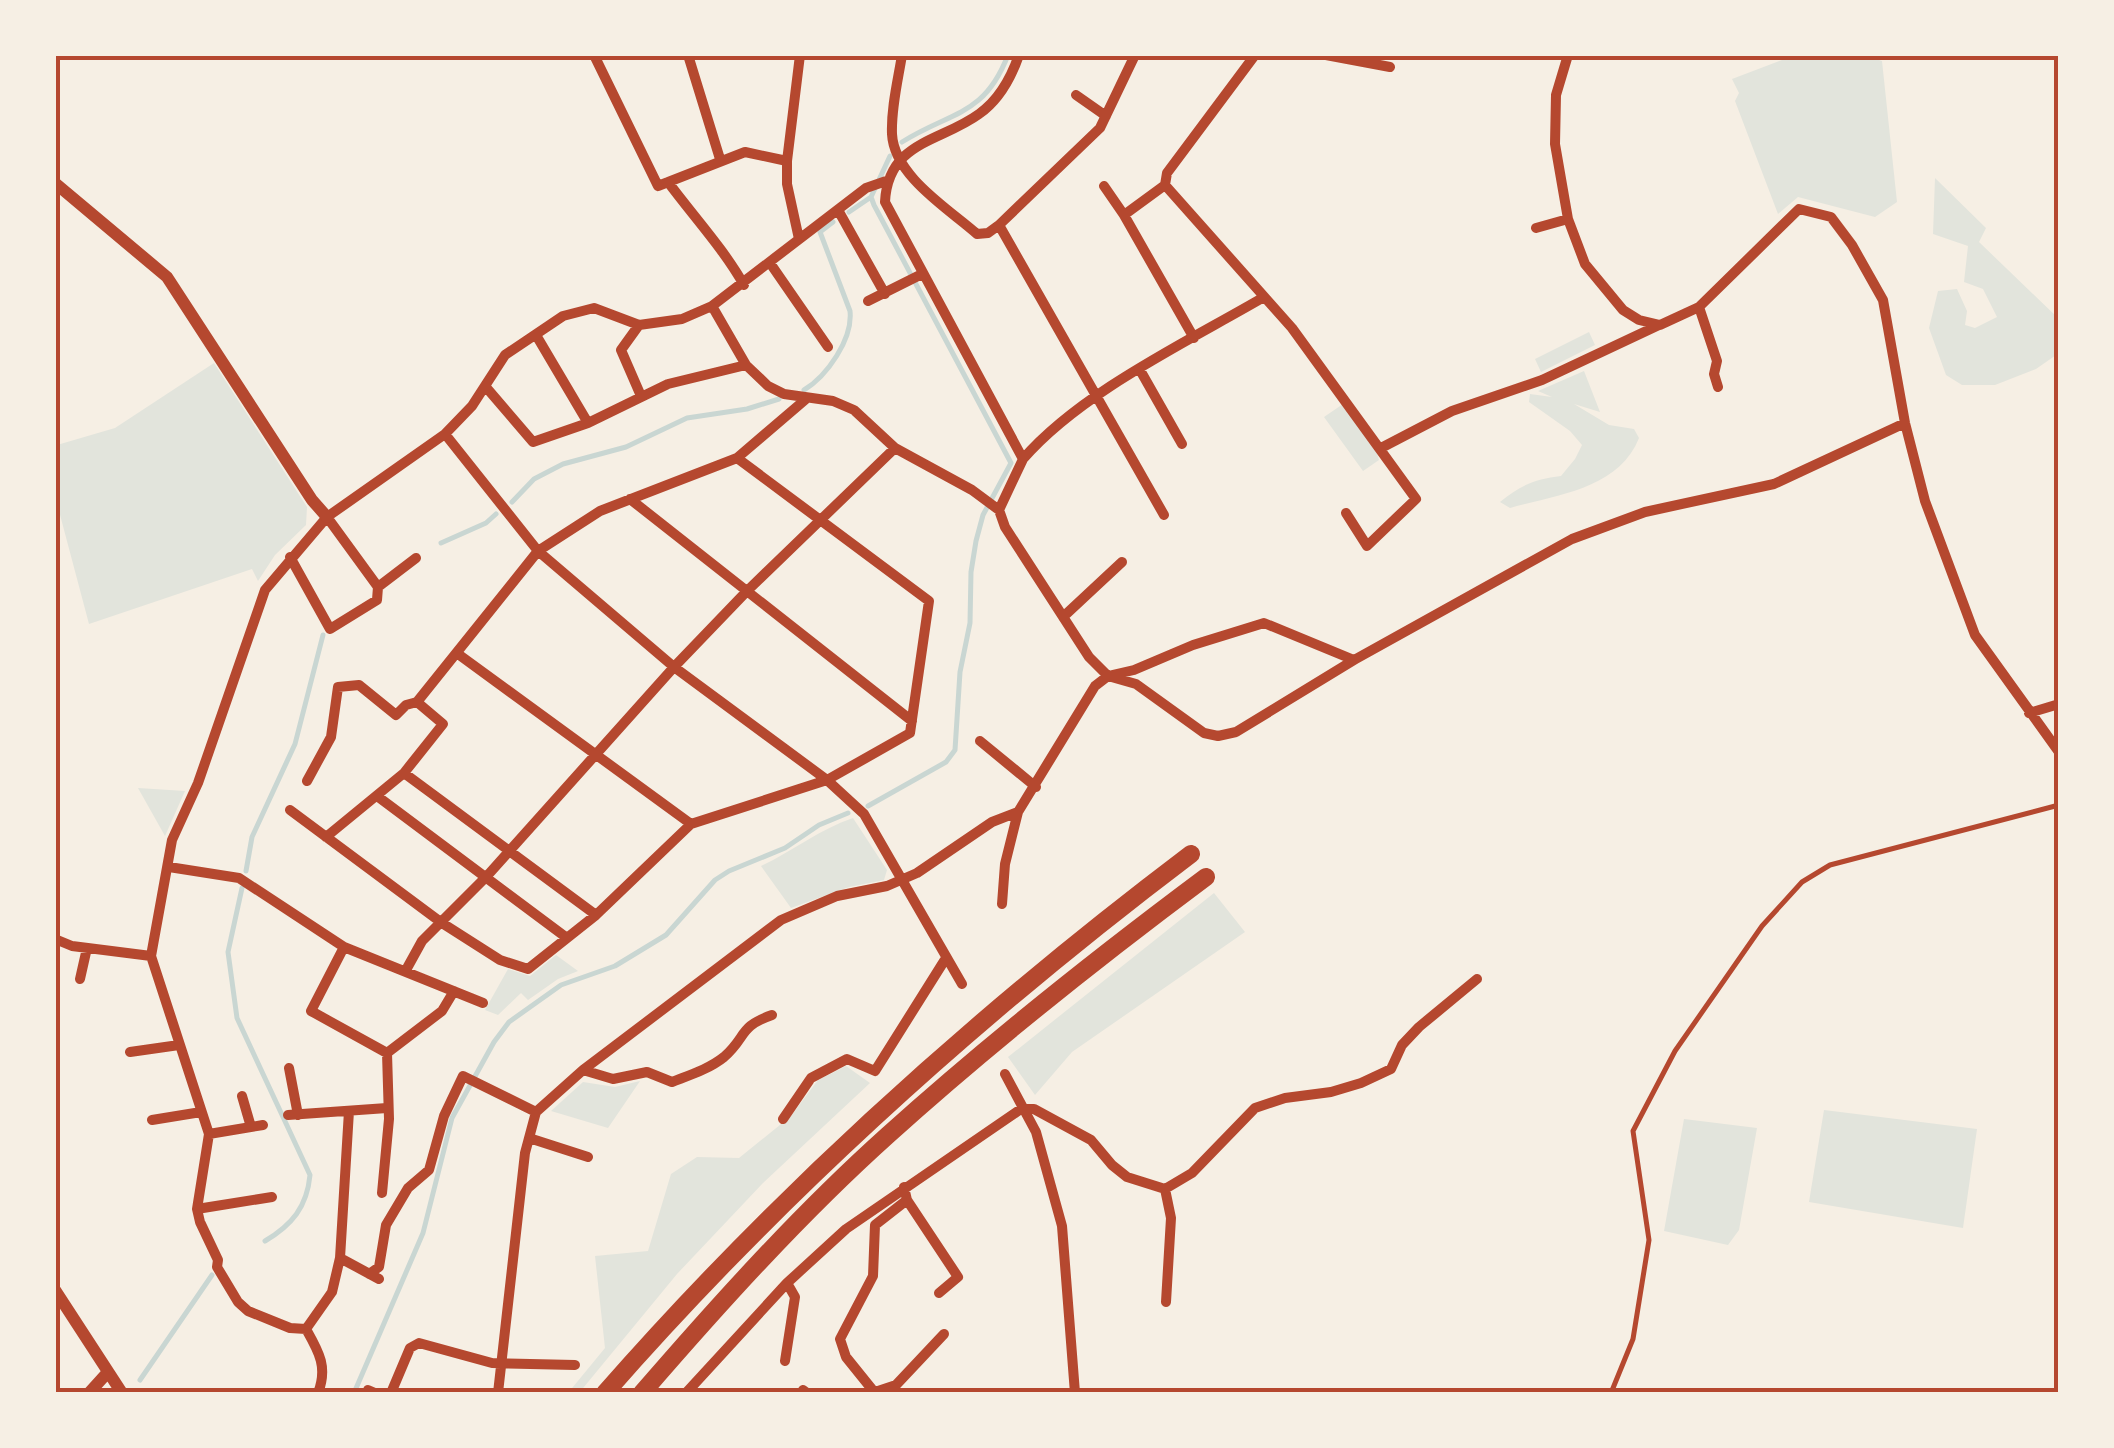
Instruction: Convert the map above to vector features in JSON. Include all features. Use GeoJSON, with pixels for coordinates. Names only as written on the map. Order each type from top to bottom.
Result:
{"type":"FeatureCollection","features":[{"type":"Feature","properties":{"kind":"highway"},"geometry":{"type":"LineString","coordinates":[[605,1393],[683,1305],[867,1122],[1003,1001],[1191,854]]}},
{"type":"Feature","properties":{"kind":"highway"},"geometry":{"type":"LineString","coordinates":[[642,1393],[788,1234],[885,1137],[1019,1022],[1206,877]]}},
{"type":"Feature","properties":{"kind":"street"},"geometry":{"type":"LineString","coordinates":[[594,55],[658,186],[746,152],[787,161]]}},
{"type":"Feature","properties":{"kind":"street"},"geometry":{"type":"LineString","coordinates":[[688,55],[720,159]]}},
{"type":"Feature","properties":{"kind":"street"},"geometry":{"type":"LineString","coordinates":[[798,239],[787,161],[800,55]]}},
{"type":"Feature","properties":{"kind":"street"},"geometry":{"type":"LineString","coordinates":[[902,55],[892,134],[901,161],[908,173],[977,234],[988,233],[1000,225],[1100,128],[1135,55]]}},
{"type":"Feature","properties":{"kind":"street"},"geometry":{"type":"LineString","coordinates":[[306,1329],[290,1328],[248,1311],[238,1302],[218,1267],[198,1209],[209,1134],[151,956],[172,840],[198,783],[266,590],[327,516],[445,434],[472,406],[505,356],[562,316],[594,308],[639,325],[682,319],[712,306],[744,285],[798,239],[881,182],[923,140],[982,112],[1009,80],[1019,55]]}},
{"type":"Feature","properties":{"kind":"street"},"geometry":{"type":"LineString","coordinates":[[1124,216],[1165,185],[1167,173],[1255,55]]}},
{"type":"Feature","properties":{"kind":"street"},"geometry":{"type":"LineString","coordinates":[[1326,55],[1370,59],[1390,67]]}},
{"type":"Feature","properties":{"kind":"street"},"geometry":{"type":"LineString","coordinates":[[1568,55],[1556,95],[1555,144],[1568,219],[1585,264],[1623,310],[1639,320],[1660,325]]}},
{"type":"Feature","properties":{"kind":"street"},"geometry":{"type":"LineString","coordinates":[[1076,95],[1106,116]]}},
{"type":"Feature","properties":{"kind":"street"},"geometry":{"type":"LineString","coordinates":[[668,182],[713,243],[727,254],[744,285]]}},
{"type":"Feature","properties":{"kind":"street"},"geometry":{"type":"LineString","coordinates":[[881,182],[886,205],[920,275],[1022,459]]}},
{"type":"Feature","properties":{"kind":"street"},"geometry":{"type":"LineString","coordinates":[[55,183],[167,277],[312,500],[378,587],[377,600],[330,629],[290,557]]}},
{"type":"Feature","properties":{"kind":"street"},"geometry":{"type":"LineString","coordinates":[[1165,185],[1264,297],[1382,448],[1416,499],[1367,546],[1346,513]]}},
{"type":"Feature","properties":{"kind":"street"},"geometry":{"type":"LineString","coordinates":[[1104,186],[1194,338]]}},
{"type":"Feature","properties":{"kind":"street"},"geometry":{"type":"LineString","coordinates":[[1382,448],[1452,411],[1542,380],[1700,307],[1798,209],[1831,217],[1884,300],[1905,422],[1924,501],[1975,634],[2059,752]]}},
{"type":"Feature","properties":{"kind":"street"},"geometry":{"type":"LineString","coordinates":[[838,210],[885,294]]}},
{"type":"Feature","properties":{"kind":"street"},"geometry":{"type":"LineString","coordinates":[[1536,228],[1568,219]]}},
{"type":"Feature","properties":{"kind":"street"},"geometry":{"type":"LineString","coordinates":[[1000,225],[1164,514]]}},
{"type":"Feature","properties":{"kind":"street"},"geometry":{"type":"LineString","coordinates":[[770,263],[828,347]]}},
{"type":"Feature","properties":{"kind":"street"},"geometry":{"type":"LineString","coordinates":[[868,301],[920,275]]}},
{"type":"Feature","properties":{"kind":"street"},"geometry":{"type":"LineString","coordinates":[[992,506],[1035,445],[1096,397],[1264,297]]}},
{"type":"Feature","properties":{"kind":"street"},"geometry":{"type":"LineString","coordinates":[[712,306],[746,366],[768,386],[806,399],[833,401],[854,410],[895,448],[972,490],[992,506],[1089,658],[1108,676],[1136,684],[1204,732],[1218,736],[1236,732],[1354,660],[1572,539],[1645,512],[1774,484],[1905,422]]}},
{"type":"Feature","properties":{"kind":"street"},"geometry":{"type":"LineString","coordinates":[[1700,307],[1717,361],[1714,374],[1718,387]]}},
{"type":"Feature","properties":{"kind":"street"},"geometry":{"type":"LineString","coordinates":[[639,325],[621,350],[641,396]]}},
{"type":"Feature","properties":{"kind":"street"},"geometry":{"type":"LineString","coordinates":[[536,334],[588,423]]}},
{"type":"Feature","properties":{"kind":"street"},"geometry":{"type":"LineString","coordinates":[[485,386],[533,442],[588,423],[668,384],[746,366]]}},
{"type":"Feature","properties":{"kind":"street"},"geometry":{"type":"LineString","coordinates":[[1140,370],[1182,444]]}},
{"type":"Feature","properties":{"kind":"street"},"geometry":{"type":"LineString","coordinates":[[307,782],[331,738],[338,687],[358,685],[396,714],[406,704],[417,702],[538,551],[600,512],[737,458],[806,399]]}},
{"type":"Feature","properties":{"kind":"street"},"geometry":{"type":"LineString","coordinates":[[445,434],[538,551],[674,668],[827,780],[864,814],[962,984]]}},
{"type":"Feature","properties":{"kind":"street"},"geometry":{"type":"LineString","coordinates":[[406,970],[422,941],[674,668],[818,520],[895,448]]}},
{"type":"Feature","properties":{"kind":"street"},"geometry":{"type":"LineString","coordinates":[[290,810],[442,923],[500,960],[528,969],[596,915],[691,824],[827,780],[910,733],[929,600],[737,458]]}},
{"type":"Feature","properties":{"kind":"street"},"geometry":{"type":"LineString","coordinates":[[630,499],[912,721]]}},
{"type":"Feature","properties":{"kind":"street"},"geometry":{"type":"LineString","coordinates":[[378,587],[416,558]]}},
{"type":"Feature","properties":{"kind":"street"},"geometry":{"type":"LineString","coordinates":[[1063,618],[1122,562]]}},
{"type":"Feature","properties":{"kind":"street"},"geometry":{"type":"LineString","coordinates":[[1002,904],[1005,864],[1018,812],[1094,686],[1108,676],[1264,623],[1354,660]]}},
{"type":"Feature","properties":{"kind":"street"},"geometry":{"type":"LineString","coordinates":[[458,654],[691,824]]}},
{"type":"Feature","properties":{"kind":"street"},"geometry":{"type":"LineString","coordinates":[[326,837],[404,773],[444,724],[417,702]]}},
{"type":"Feature","properties":{"kind":"street"},"geometry":{"type":"LineString","coordinates":[[2029,713],[2059,704]]}},
{"type":"Feature","properties":{"kind":"street"},"geometry":{"type":"LineString","coordinates":[[980,741],[1036,787]]}},
{"type":"Feature","properties":{"kind":"street"},"geometry":{"type":"LineString","coordinates":[[404,773],[596,915]]}},
{"type":"Feature","properties":{"kind":"street"},"geometry":{"type":"LineString","coordinates":[[376,796],[567,938]]}},
{"type":"Feature","properties":{"kind":"street"},"geometry":{"type":"LineString","coordinates":[[498,1393],[529,1138],[536,1112],[583,1070],[782,920],[837,896],[916,873],[992,822],[1018,812]]}},
{"type":"Feature","properties":{"kind":"street"},"geometry":{"type":"LineString","coordinates":[[168,867],[239,878],[344,947],[484,1003]]}},
{"type":"Feature","properties":{"kind":"street"},"geometry":{"type":"LineString","coordinates":[[55,940],[151,956]]}},
{"type":"Feature","properties":{"kind":"street"},"geometry":{"type":"LineString","coordinates":[[344,947],[311,1011],[388,1052]]}},
{"type":"Feature","properties":{"kind":"street"},"geometry":{"type":"LineString","coordinates":[[80,978],[87,948]]}},
{"type":"Feature","properties":{"kind":"street"},"geometry":{"type":"LineString","coordinates":[[783,1119],[811,1078],[847,1059],[874,1071],[946,958]]}},
{"type":"Feature","properties":{"kind":"street"},"geometry":{"type":"LineString","coordinates":[[1166,1189],[1192,1172],[1256,1108],[1286,1098],[1361,1084],[1390,1069],[1402,1045],[1419,1027],[1477,979]]}},
{"type":"Feature","properties":{"kind":"street"},"geometry":{"type":"LineString","coordinates":[[388,1052],[442,1010],[454,991]]}},
{"type":"Feature","properties":{"kind":"street"},"geometry":{"type":"LineString","coordinates":[[583,1070],[613,1078],[647,1072],[672,1082],[713,1065],[729,1052],[750,1023],[772,1015]]}},
{"type":"Feature","properties":{"kind":"street"},"geometry":{"type":"LineString","coordinates":[[130,1052],[179,1045]]}},
{"type":"Feature","properties":{"kind":"street"},"geometry":{"type":"LineString","coordinates":[[382,1192],[389,1119],[388,1052]]}},
{"type":"Feature","properties":{"kind":"street"},"geometry":{"type":"LineString","coordinates":[[289,1068],[293,1115],[387,1108]]}},
{"type":"Feature","properties":{"kind":"street"},"geometry":{"type":"LineString","coordinates":[[1005,1074],[1036,1132],[1062,1226],[1074,1393]]}},
{"type":"Feature","properties":{"kind":"street"},"geometry":{"type":"LineString","coordinates":[[340,1258],[374,1277],[386,1225],[408,1188],[429,1170],[444,1116],[464,1076],[536,1112]]}},
{"type":"Feature","properties":{"kind":"street"},"geometry":{"type":"LineString","coordinates":[[209,1134],[257,1126],[242,1096]]}},
{"type":"Feature","properties":{"kind":"street"},"geometry":{"type":"LineString","coordinates":[[686,1393],[788,1283],[846,1229],[1021,1108],[1034,1109],[1091,1140],[1127,1177],[1166,1189]]}},
{"type":"Feature","properties":{"kind":"street"},"geometry":{"type":"LineString","coordinates":[[306,1329],[332,1292],[340,1258],[349,1111]]}},
{"type":"Feature","properties":{"kind":"street"},"geometry":{"type":"LineString","coordinates":[[152,1120],[201,1112]]}},
{"type":"Feature","properties":{"kind":"street"},"geometry":{"type":"LineString","coordinates":[[529,1138],[588,1157]]}},
{"type":"Feature","properties":{"kind":"street"},"geometry":{"type":"LineString","coordinates":[[904,1186],[907,1200],[958,1277],[939,1293]]}},
{"type":"Feature","properties":{"kind":"street"},"geometry":{"type":"LineString","coordinates":[[1166,1189],[1171,1218],[1166,1302]]}},
{"type":"Feature","properties":{"kind":"street"},"geometry":{"type":"LineString","coordinates":[[198,1209],[272,1198]]}},
{"type":"Feature","properties":{"kind":"street"},"geometry":{"type":"LineString","coordinates":[[907,1200],[875,1225],[873,1276],[840,1339],[846,1358],[876,1392],[896,1385],[944,1334]]}},
{"type":"Feature","properties":{"kind":"street"},"geometry":{"type":"LineString","coordinates":[[785,1361],[795,1298],[788,1283]]}},
{"type":"Feature","properties":{"kind":"street"},"geometry":{"type":"LineString","coordinates":[[55,1290],[122,1393]]}},
{"type":"Feature","properties":{"kind":"street"},"geometry":{"type":"LineString","coordinates":[[306,1329],[325,1372],[318,1393]]}},
{"type":"Feature","properties":{"kind":"street"},"geometry":{"type":"LineString","coordinates":[[391,1393],[410,1348],[419,1343],[502,1363],[575,1365]]}},
{"type":"Feature","properties":{"kind":"street"},"geometry":{"type":"LineString","coordinates":[[89,1393],[108,1372]]}},
{"type":"Feature","properties":{"kind":"lane"},"geometry":{"type":"LineString","coordinates":[[1611,1393],[1633,1339],[1648,1240],[1634,1131],[1675,1051],[1762,926],[1802,882],[1830,865],[2059,806]]}},
{"type":"Feature","properties":{"kind":"shaded area"},"geometry":{"type":"Polygon","coordinates":[[[1795,55],[1864,55],[1882,61],[1897,202],[1875,217],[1798,197],[1778,214],[1735,101],[1739,93],[1732,79],[1795,55]]]}},
{"type":"Feature","properties":{"kind":"shaded area"},"geometry":{"type":"Polygon","coordinates":[[[1935,178],[1986,228],[1979,242],[2059,319],[2059,353],[2036,369],[1995,385],[1962,385],[1946,375],[1929,328],[1938,291],[1957,289],[1967,311],[1965,325],[1975,328],[1997,317],[1983,289],[1964,282],[1968,246],[1933,234],[1935,178]]]}},
{"type":"Feature","properties":{"kind":"shaded area"},"geometry":{"type":"Polygon","coordinates":[[[1589,332],[1595,345],[1541,372],[1535,359],[1589,332]]]}},
{"type":"Feature","properties":{"kind":"shaded area"},"geometry":{"type":"Polygon","coordinates":[[[214,363],[307,507],[306,525],[275,555],[258,581],[252,569],[89,624],[59,511],[57,445],[115,428],[214,363]]]}},
{"type":"Feature","properties":{"kind":"shaded area"},"geometry":{"type":"Polygon","coordinates":[[[1584,371],[1600,412],[1574,404],[1609,425],[1634,429],[1639,438],[1630,455],[1617,469],[1584,487],[1510,508],[1500,502],[1529,484],[1561,476],[1582,445],[1570,431],[1529,402],[1530,394],[1552,397],[1538,391],[1584,371]]]}},
{"type":"Feature","properties":{"kind":"shaded area"},"geometry":{"type":"Polygon","coordinates":[[[1343,404],[1379,460],[1363,471],[1324,417],[1343,404]]]}},
{"type":"Feature","properties":{"kind":"shaded area"},"geometry":{"type":"Polygon","coordinates":[[[138,788],[185,791],[165,836],[138,788]]]}},
{"type":"Feature","properties":{"kind":"shaded area"},"geometry":{"type":"Polygon","coordinates":[[[853,818],[887,870],[884,880],[849,887],[791,908],[761,866],[853,818]]]}},
{"type":"Feature","properties":{"kind":"shaded area"},"geometry":{"type":"Polygon","coordinates":[[[1214,893],[1245,932],[1072,1052],[1035,1095],[1008,1057],[1214,893]]]}},
{"type":"Feature","properties":{"kind":"shaded area"},"geometry":{"type":"Polygon","coordinates":[[[556,955],[578,971],[558,979],[528,1000],[521,993],[498,1015],[485,1010],[508,969],[530,976],[556,955]]]}},
{"type":"Feature","properties":{"kind":"shaded area"},"geometry":{"type":"Polygon","coordinates":[[[846,1066],[870,1083],[763,1183],[677,1274],[579,1393],[568,1393],[605,1348],[595,1256],[648,1251],[671,1174],[697,1157],[739,1158],[791,1116],[818,1080],[846,1066]]]}},
{"type":"Feature","properties":{"kind":"shaded area"},"geometry":{"type":"Polygon","coordinates":[[[640,1081],[608,1128],[551,1111],[583,1082],[615,1087],[640,1081]]]}},
{"type":"Feature","properties":{"kind":"shaded area"},"geometry":{"type":"Polygon","coordinates":[[[1824,1110],[1977,1129],[1963,1228],[1809,1202],[1824,1110]]]}},
{"type":"Feature","properties":{"kind":"shaded area"},"geometry":{"type":"Polygon","coordinates":[[[1684,1119],[1757,1128],[1739,1230],[1728,1245],[1664,1231],[1684,1119]]]}},
{"type":"Feature","properties":{"kind":"waterway"},"geometry":{"type":"LineString","coordinates":[[902,142],[977,102],[999,75],[1008,55]]}},
{"type":"Feature","properties":{"kind":"waterway"},"geometry":{"type":"LineString","coordinates":[[868,806],[946,762],[955,750],[976,541],[983,515],[1011,463],[874,205],[871,197],[890,156]]}},
{"type":"Feature","properties":{"kind":"waterway"},"geometry":{"type":"LineString","coordinates":[[849,212],[871,197]]}},
{"type":"Feature","properties":{"kind":"waterway"},"geometry":{"type":"LineString","coordinates":[[804,390],[837,356],[850,322],[850,311],[820,232],[833,222]]}},
{"type":"Feature","properties":{"kind":"waterway"},"geometry":{"type":"LineString","coordinates":[[512,502],[534,479],[563,464],[626,447],[687,418],[747,409],[779,399]]}},
{"type":"Feature","properties":{"kind":"waterway"},"geometry":{"type":"LineString","coordinates":[[441,543],[486,523],[496,514]]}},
{"type":"Feature","properties":{"kind":"waterway"},"geometry":{"type":"LineString","coordinates":[[246,871],[252,837],[295,744],[323,635]]}},
{"type":"Feature","properties":{"kind":"waterway"},"geometry":{"type":"LineString","coordinates":[[354,1393],[423,1233],[452,1118],[509,1022],[561,985],[615,966],[666,935],[715,880],[729,871],[785,848],[819,825],[848,813]]}},
{"type":"Feature","properties":{"kind":"waterway"},"geometry":{"type":"LineString","coordinates":[[242,888],[228,952],[237,1018],[310,1175],[306,1197],[296,1214],[265,1241]]}},
{"type":"Feature","properties":{"kind":"waterway"},"geometry":{"type":"LineString","coordinates":[[140,1380],[212,1275]]}}]}
